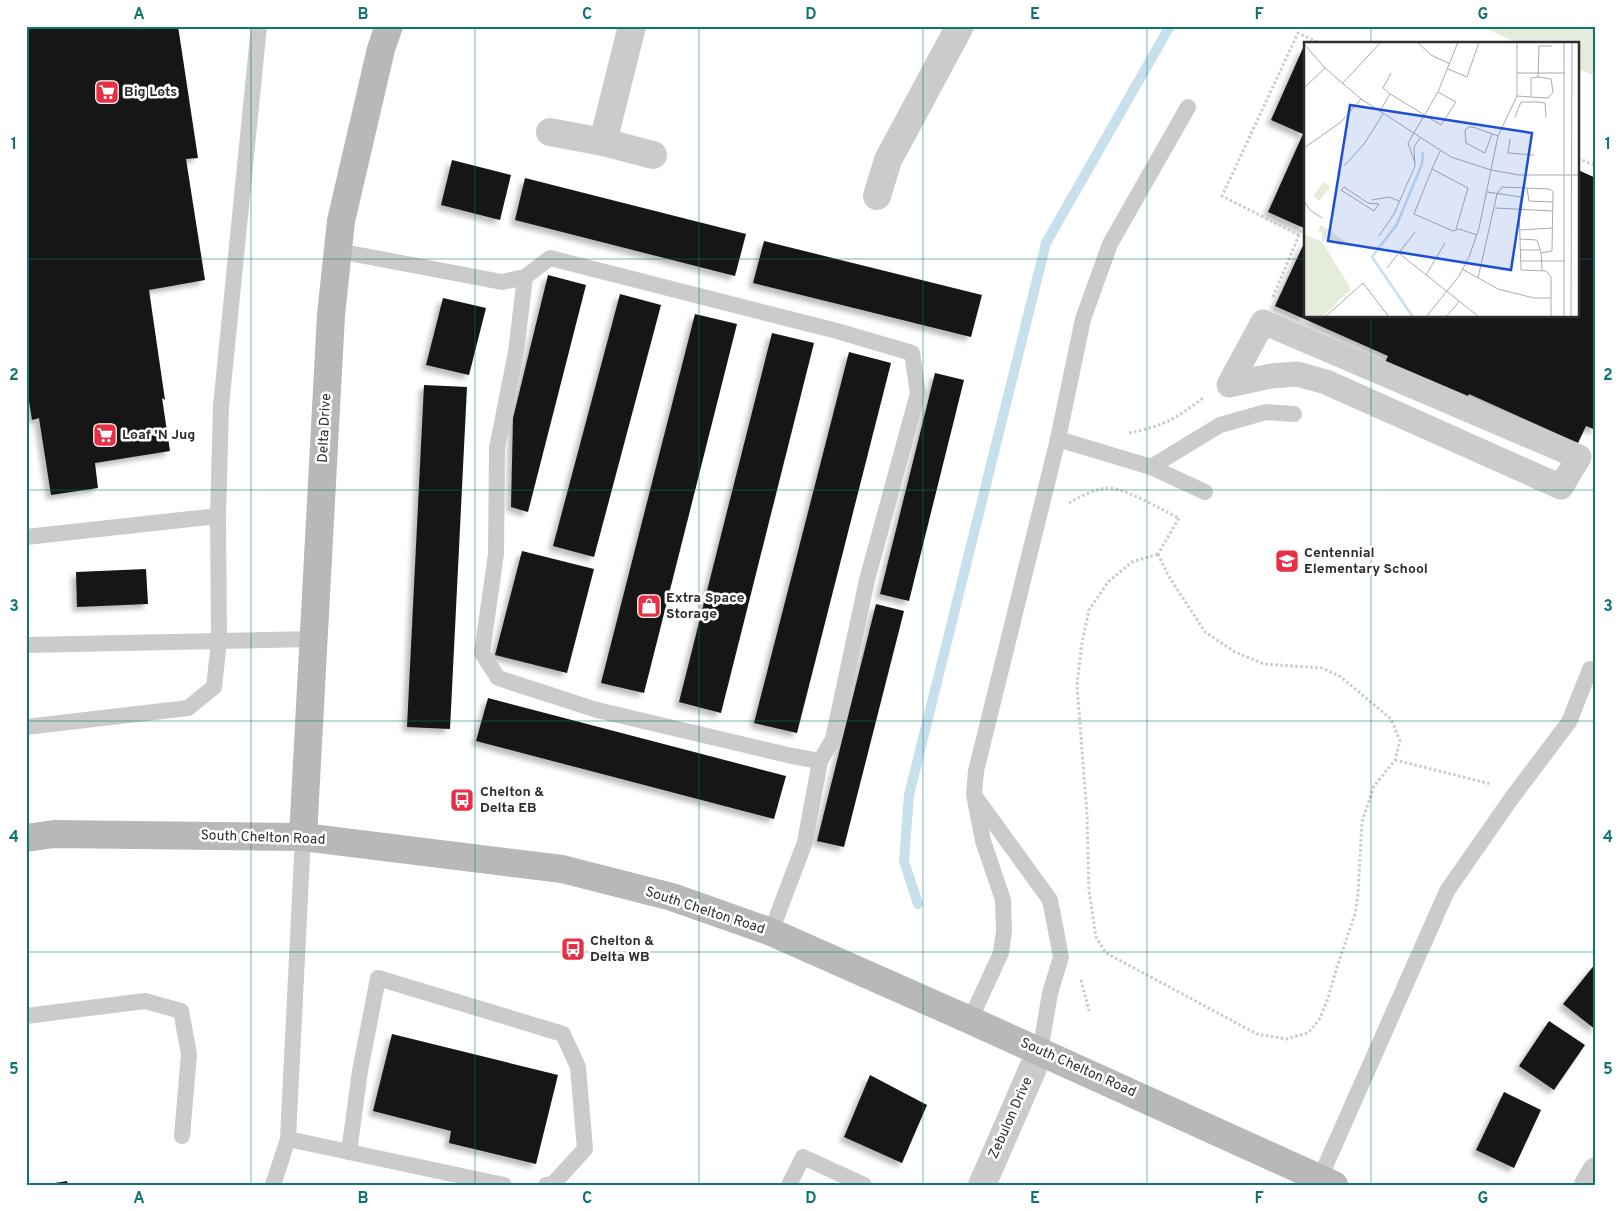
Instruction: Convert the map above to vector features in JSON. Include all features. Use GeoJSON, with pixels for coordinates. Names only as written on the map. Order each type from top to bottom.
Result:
{"type":"FeatureCollection","features":[{"type":"Feature","properties":{"kind":"main road","name":"Delta Drive"},"geometry":{"type":"LineString","coordinates":[[303,837],[331,315],[344,212],[381,49],[389,26]]}},
{"type":"Feature","properties":{"kind":"main road","name":"South Chelton Road"},"geometry":{"type":"LineString","coordinates":[[26,838],[54,834],[303,837],[562,869],[672,897],[770,932],[1328,1182]]}},
{"type":"Feature","properties":{"kind":"street"},"geometry":{"type":"LineString","coordinates":[[603,142],[632,26]]}},
{"type":"Feature","properties":{"kind":"street"},"geometry":{"type":"LineString","coordinates":[[877,196],[888,160],[960,26]]}},
{"type":"Feature","properties":{"kind":"street"},"geometry":{"type":"LineString","coordinates":[[550,132],[603,142],[653,155]]}},
{"type":"Feature","properties":{"kind":"street"},"geometry":{"type":"LineString","coordinates":[[1262,322],[1579,457],[1561,487],[1326,382],[1297,374],[1271,376],[1229,385],[1262,322]]}},
{"type":"Feature","properties":{"kind":"street","name":"Zebulon Drive"},"geometry":{"type":"LineString","coordinates":[[982,1185],[1040,1052]]}},
{"type":"Feature","properties":{"kind":"street"},"geometry":{"type":"LineString","coordinates":[[1588,1185],[1596,1171]]}},
{"type":"Feature","properties":{"kind":"lane"},"geometry":{"type":"LineString","coordinates":[[26,727],[188,708],[214,688],[219,641],[218,516],[221,406],[259,26]]}},
{"type":"Feature","properties":{"kind":"lane"},"geometry":{"type":"LineString","coordinates":[[970,1020],[1001,953],[1004,931],[1003,900],[983,841],[974,794],[976,771],[1058,439],[1083,319],[1110,244],[1188,107]]}},
{"type":"Feature","properties":{"kind":"lane"},"geometry":{"type":"LineString","coordinates":[[338,251],[502,282],[526,278],[550,258],[837,331],[912,354],[918,393],[868,580],[833,739],[820,761],[805,842],[770,932]]}},
{"type":"Feature","properties":{"kind":"lane"},"geometry":{"type":"LineString","coordinates":[[526,278],[516,352],[497,448],[496,554],[482,653],[498,678],[596,710],[820,761]]}},
{"type":"Feature","properties":{"kind":"lane"},"geometry":{"type":"LineString","coordinates":[[1150,467],[1220,424],[1266,412],[1294,414]]}},
{"type":"Feature","properties":{"kind":"lane"},"geometry":{"type":"LineString","coordinates":[[1058,439],[1150,467],[1205,492]]}},
{"type":"Feature","properties":{"kind":"lane"},"geometry":{"type":"LineString","coordinates":[[26,537],[218,516]]}},
{"type":"Feature","properties":{"kind":"lane"},"geometry":{"type":"LineString","coordinates":[[26,645],[313,639]]}},
{"type":"Feature","properties":{"kind":"lane"},"geometry":{"type":"LineString","coordinates":[[1328,1182],[1447,891],[1511,799],[1569,722],[1590,668]]}},
{"type":"Feature","properties":{"kind":"lane"},"geometry":{"type":"LineString","coordinates":[[974,794],[1050,900],[1061,957],[1050,993],[1040,1052]]}},
{"type":"Feature","properties":{"kind":"lane"},"geometry":{"type":"LineString","coordinates":[[273,1185],[288,1139],[303,837]]}},
{"type":"Feature","properties":{"kind":"lane"},"geometry":{"type":"LineString","coordinates":[[349,1152],[360,1071],[378,978],[563,1034],[578,1067],[585,1149],[553,1184],[546,1185]]}},
{"type":"Feature","properties":{"kind":"lane"},"geometry":{"type":"LineString","coordinates":[[26,1016],[145,1001],[181,1011],[189,1054],[182,1136]]}},
{"type":"Feature","properties":{"kind":"lane"},"geometry":{"type":"LineString","coordinates":[[288,1139],[504,1185]]}},
{"type":"Feature","properties":{"kind":"lane"},"geometry":{"type":"LineString","coordinates":[[789,1185],[803,1157],[864,1185]]}},
{"type":"Feature","properties":{"kind":"path"},"geometry":{"type":"LineString","coordinates":[[1299,235],[1222,196],[1298,33],[1318,42]]}},
{"type":"Feature","properties":{"kind":"path"},"geometry":{"type":"LineString","coordinates":[[1580,159],[1596,166]]}},
{"type":"Feature","properties":{"kind":"path"},"geometry":{"type":"LineString","coordinates":[[1262,322],[1302,228]]}},
{"type":"Feature","properties":{"kind":"path"},"geometry":{"type":"LineString","coordinates":[[1082,446],[1153,428],[1180,416],[1208,393],[1229,385]]}},
{"type":"Feature","properties":{"kind":"path"},"geometry":{"type":"LineString","coordinates":[[1066,509],[1069,503],[1107,488],[1126,492],[1178,518],[1158,554],[1132,562],[1108,582],[1089,610],[1082,642],[1077,685],[1087,815],[1089,890],[1096,937],[1106,952],[1257,1034],[1286,1039],[1308,1033],[1319,1020],[1327,1002],[1356,914],[1362,822],[1374,786],[1395,760],[1400,740],[1391,719],[1341,677],[1322,668],[1264,664],[1236,652],[1205,632],[1168,576],[1158,554]]}},
{"type":"Feature","properties":{"kind":"path"},"geometry":{"type":"LineString","coordinates":[[1395,760],[1493,785],[1511,799]]}},
{"type":"Feature","properties":{"kind":"path"},"geometry":{"type":"LineString","coordinates":[[1080,975],[1089,1011]]}},
{"type":"Feature","properties":{"kind":"green space"},"geometry":{"type":"Polygon","coordinates":[[[1480,26],[1596,26],[1596,77],[1580,70],[1580,42],[1516,42],[1480,26]]]}},
{"type":"Feature","properties":{"kind":"building"},"geometry":{"type":"Polygon","coordinates":[[[26,26],[178,26],[198,158],[186,159],[205,280],[149,290],[165,400],[162,398],[170,451],[95,463],[98,488],[51,495],[39,418],[32,420],[26,382],[26,26]]]}},
{"type":"Feature","properties":{"kind":"building"},"geometry":{"type":"Polygon","coordinates":[[[1304,48],[1304,228],[1268,212],[1303,134],[1271,120],[1304,48]]]}},
{"type":"Feature","properties":{"kind":"building"},"geometry":{"type":"Polygon","coordinates":[[[452,160],[511,175],[500,220],[441,205],[452,160]]]}},
{"type":"Feature","properties":{"kind":"building"},"geometry":{"type":"Polygon","coordinates":[[[1580,171],[1596,178],[1596,430],[1586,426],[1578,443],[1469,394],[1464,403],[1383,367],[1388,356],[1275,306],[1304,243],[1304,318],[1580,318],[1580,171]]]}},
{"type":"Feature","properties":{"kind":"building"},"geometry":{"type":"Polygon","coordinates":[[[525,178],[746,234],[735,276],[515,220],[525,178]]]}},
{"type":"Feature","properties":{"kind":"building"},"geometry":{"type":"Polygon","coordinates":[[[764,241],[982,295],[971,337],[753,283],[764,241]]]}},
{"type":"Feature","properties":{"kind":"building"},"geometry":{"type":"Polygon","coordinates":[[[548,275],[586,285],[528,512],[511,507],[513,418],[548,275]]]}},
{"type":"Feature","properties":{"kind":"building"},"geometry":{"type":"Polygon","coordinates":[[[620,294],[661,305],[594,557],[553,546],[620,294]]]}},
{"type":"Feature","properties":{"kind":"building"},"geometry":{"type":"Polygon","coordinates":[[[443,298],[486,308],[469,375],[426,365],[443,298]]]}},
{"type":"Feature","properties":{"kind":"building"},"geometry":{"type":"Polygon","coordinates":[[[695,314],[737,324],[644,693],[601,683],[695,314]]]}},
{"type":"Feature","properties":{"kind":"building"},"geometry":{"type":"Polygon","coordinates":[[[772,333],[814,343],[721,713],[679,702],[772,333]]]}},
{"type":"Feature","properties":{"kind":"building"},"geometry":{"type":"Polygon","coordinates":[[[849,352],[891,363],[797,733],[754,723],[849,352]]]}},
{"type":"Feature","properties":{"kind":"building"},"geometry":{"type":"Polygon","coordinates":[[[935,373],[964,380],[909,601],[880,594],[935,373]]]}},
{"type":"Feature","properties":{"kind":"building"},"geometry":{"type":"Polygon","coordinates":[[[424,385],[467,387],[450,729],[407,727],[424,385]]]}},
{"type":"Feature","properties":{"kind":"building"},"geometry":{"type":"Polygon","coordinates":[[[522,551],[594,569],[567,673],[495,655],[522,551]]]}},
{"type":"Feature","properties":{"kind":"building"},"geometry":{"type":"Polygon","coordinates":[[[146,569],[148,604],[77,607],[76,572],[146,569]]]}},
{"type":"Feature","properties":{"kind":"building"},"geometry":{"type":"Polygon","coordinates":[[[876,604],[904,611],[844,847],[817,841],[876,604]]]}},
{"type":"Feature","properties":{"kind":"building"},"geometry":{"type":"Polygon","coordinates":[[[488,698],[786,776],[774,819],[476,741],[488,698]]]}},
{"type":"Feature","properties":{"kind":"building"},"geometry":{"type":"Polygon","coordinates":[[[1596,963],[1596,1030],[1563,1004],[1596,963]]]}},
{"type":"Feature","properties":{"kind":"building"},"geometry":{"type":"Polygon","coordinates":[[[1549,1021],[1585,1045],[1554,1090],[1519,1066],[1549,1021]]]}},
{"type":"Feature","properties":{"kind":"building"},"geometry":{"type":"Polygon","coordinates":[[[392,1034],[558,1075],[536,1164],[449,1143],[451,1131],[373,1111],[392,1034]]]}},
{"type":"Feature","properties":{"kind":"building"},"geometry":{"type":"Polygon","coordinates":[[[870,1075],[927,1105],[902,1163],[844,1137],[870,1075]]]}},
{"type":"Feature","properties":{"kind":"building"},"geometry":{"type":"Polygon","coordinates":[[[1504,1092],[1541,1110],[1514,1168],[1476,1150],[1504,1092]]]}},
{"type":"Feature","properties":{"kind":"building"},"geometry":{"type":"Polygon","coordinates":[[[67,1181],[68,1185],[49,1185],[49,1184],[67,1181]]]}},
{"type":"Feature","properties":{"kind":"waterway"},"geometry":{"type":"LineString","coordinates":[[918,904],[904,861],[909,795],[1046,243],[1170,26]]}},
{"type":"Feature","properties":{"kind":"place","name":"Big Lots"},"geometry":{"type":"Point","coordinates":[107,92]}},
{"type":"Feature","properties":{"kind":"place","name":"Loaf 'N Jug"},"geometry":{"type":"Point","coordinates":[105,435]}},
{"type":"Feature","properties":{"kind":"place","name":"Centennial Elementary School"},"geometry":{"type":"Point","coordinates":[1287,561]}},
{"type":"Feature","properties":{"kind":"place","name":"Extra Space Storage"},"geometry":{"type":"Point","coordinates":[649,606]}},
{"type":"Feature","properties":{"kind":"place","name":"Chelton & Delta EB"},"geometry":{"type":"Point","coordinates":[462,800]}},
{"type":"Feature","properties":{"kind":"place","name":"Chelton & Delta WB"},"geometry":{"type":"Point","coordinates":[573,949]}}]}
